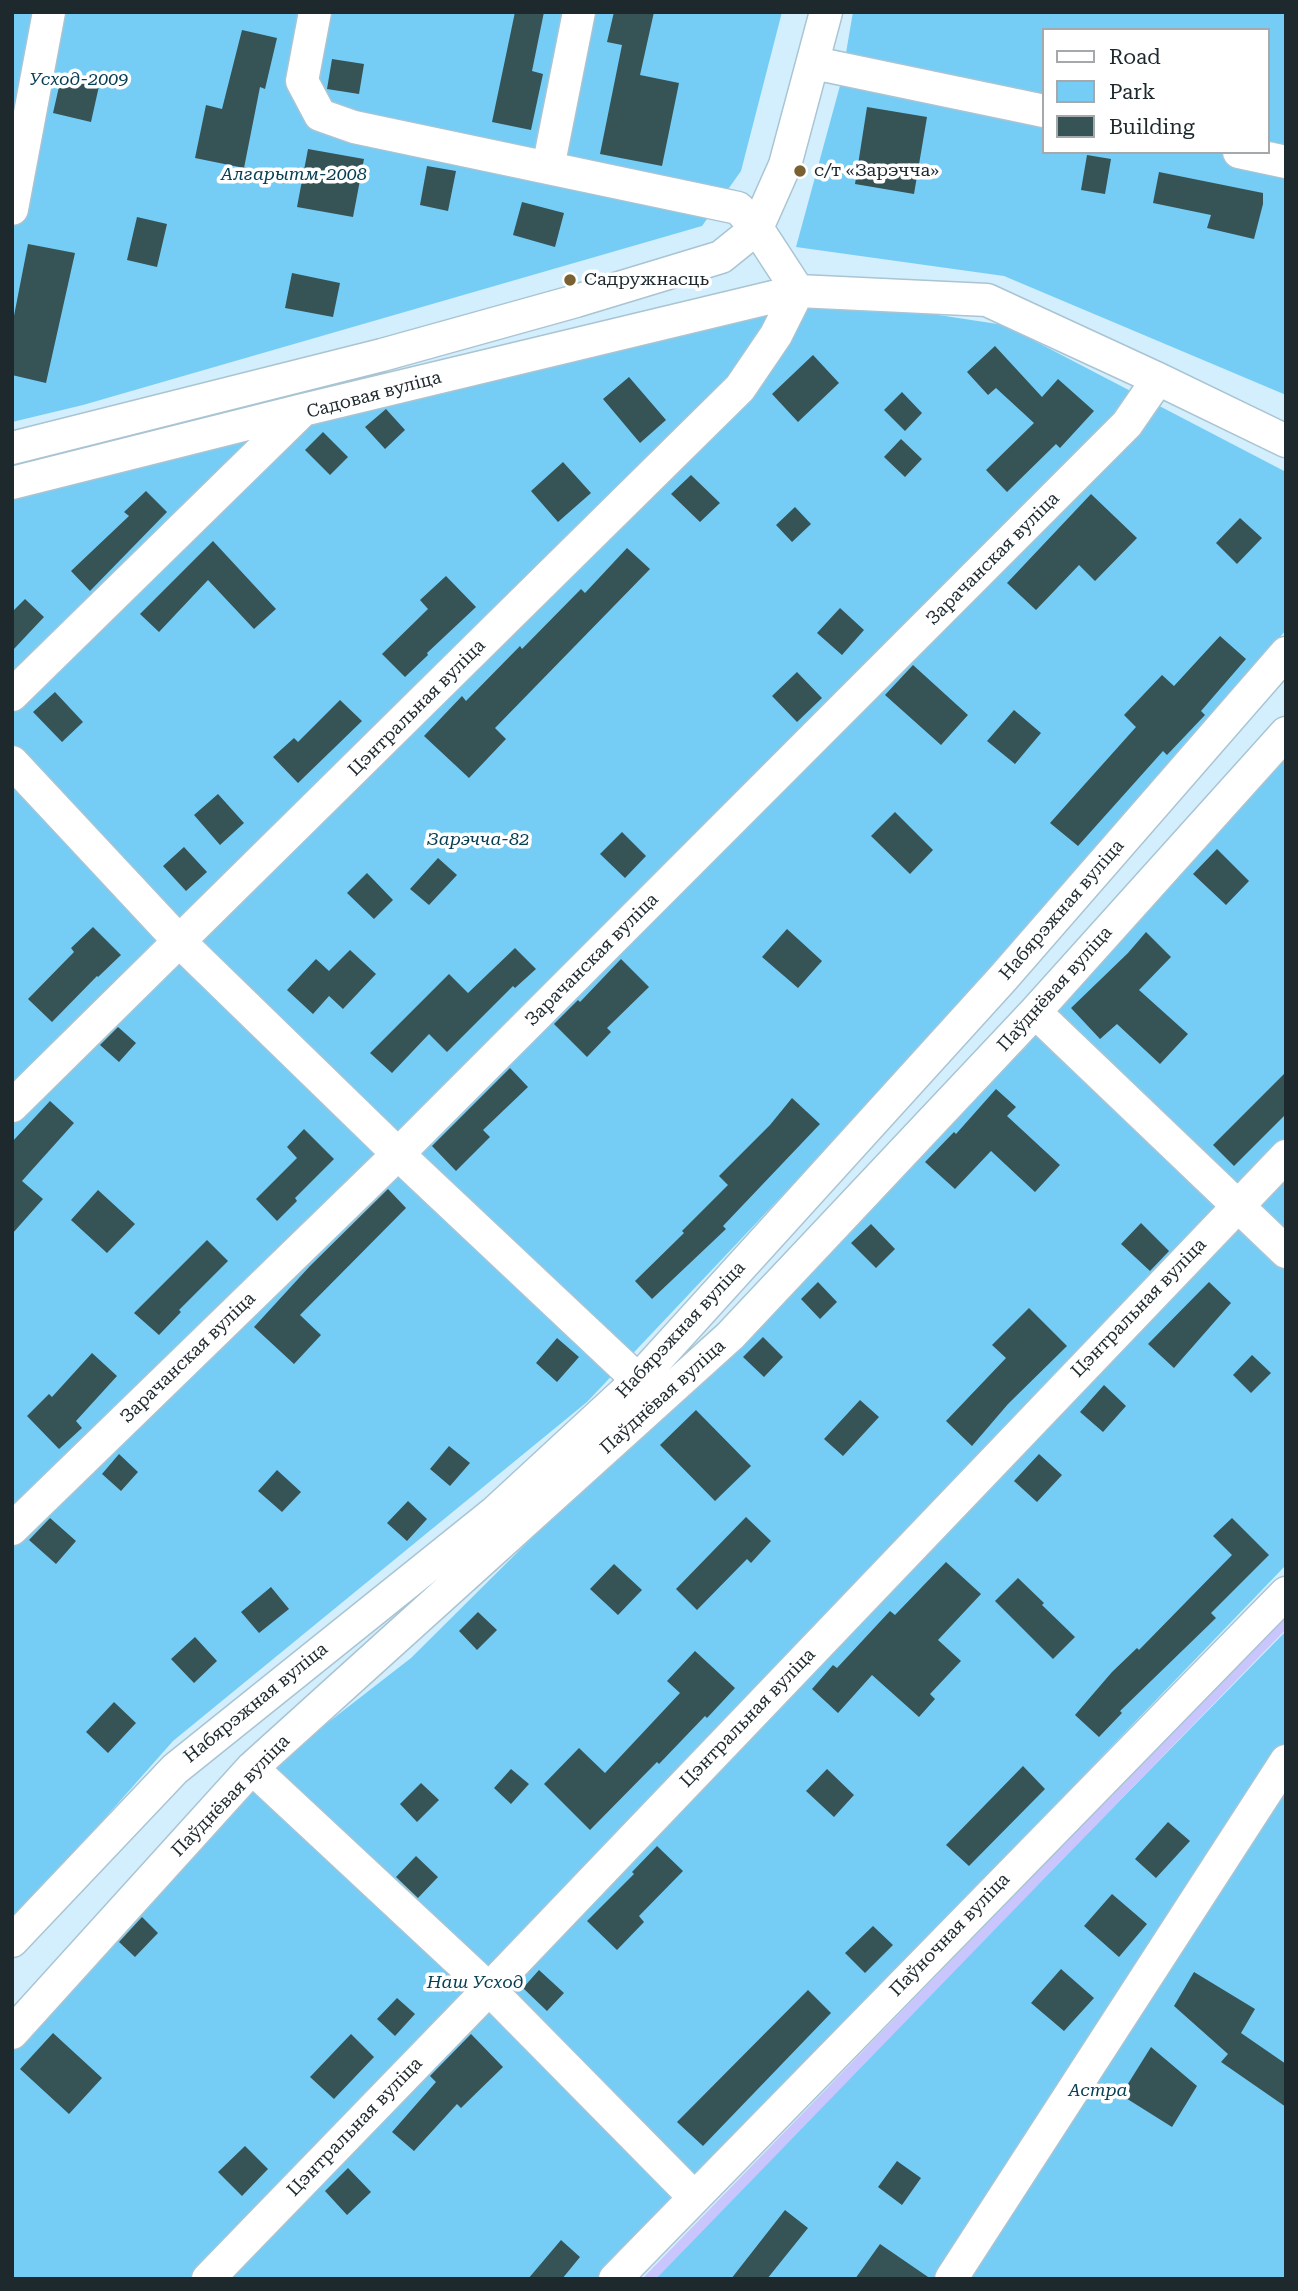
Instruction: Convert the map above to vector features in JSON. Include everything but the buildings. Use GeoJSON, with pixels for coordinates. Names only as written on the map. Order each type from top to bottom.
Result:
{"type":"FeatureCollection","features":[{"type":"Feature","properties":{"kind":"street"},"geometry":{"type":"LineString","coordinates":[[12,209],[24,76],[49,12]]}},
{"type":"Feature","properties":{"kind":"street"},"geometry":{"type":"LineString","coordinates":[[315,12],[302,81],[320,115],[354,127],[738,208],[757,228],[798,291]]}},
{"type":"Feature","properties":{"kind":"street"},"geometry":{"type":"LineString","coordinates":[[548,168],[579,12]]}},
{"type":"Feature","properties":{"kind":"street"},"geometry":{"type":"LineString","coordinates":[[12,448],[382,355],[721,257],[757,228],[785,165],[826,12]]}},
{"type":"Feature","properties":{"kind":"street"},"geometry":{"type":"LineString","coordinates":[[814,63],[1042,111]]}},
{"type":"Feature","properties":{"kind":"street"},"geometry":{"type":"LineString","coordinates":[[1248,154],[1286,162]]}},
{"type":"Feature","properties":{"kind":"street","name":"Садовая вуліца"},"geometry":{"type":"LineString","coordinates":[[12,695],[303,410],[798,291],[987,300],[1286,441]]}},
{"type":"Feature","properties":{"kind":"street","name":"Цэнтральная вуліца"},"geometry":{"type":"LineString","coordinates":[[12,1106],[740,388],[776,335],[798,291]]}},
{"type":"Feature","properties":{"kind":"street","name":"Зарачанская вуліца"},"geometry":{"type":"LineString","coordinates":[[12,1529],[398,1154],[1127,424],[1158,379]]}},
{"type":"Feature","properties":{"kind":"street"},"geometry":{"type":"LineString","coordinates":[[12,483],[303,410]]}},
{"type":"Feature","properties":{"kind":"street","name":"Набярэжная вуліца"},"geometry":{"type":"LineString","coordinates":[[12,1941],[174,1769],[494,1513],[638,1380],[1003,978],[1286,653]]}},
{"type":"Feature","properties":{"kind":"street","name":"Паўднёвая вуліца"},"geometry":{"type":"LineString","coordinates":[[12,2033],[252,1768],[730,1336],[1035,1012],[1286,733]]}},
{"type":"Feature","properties":{"kind":"street"},"geometry":{"type":"LineString","coordinates":[[12,762],[180,942],[398,1154],[638,1380]]}},
{"type":"Feature","properties":{"kind":"street"},"geometry":{"type":"LineString","coordinates":[[1035,1012],[1286,1252]]}},
{"type":"Feature","properties":{"kind":"street","name":"Цэнтральная вуліца"},"geometry":{"type":"LineString","coordinates":[[208,2279],[1286,1156]]}},
{"type":"Feature","properties":{"kind":"street","name":"Паўночная вуліца"},"geometry":{"type":"LineString","coordinates":[[615,2279],[1286,1593]]}},
{"type":"Feature","properties":{"kind":"street"},"geometry":{"type":"LineString","coordinates":[[951,2279],[1286,1761]]}},
{"type":"Feature","properties":{"kind":"street"},"geometry":{"type":"LineString","coordinates":[[252,1768],[489,1989],[694,2197]]}},
{"type":"Feature","properties":{"kind":"green space","name":"Алгарытм-2008"},"geometry":{"type":"Polygon","coordinates":[[[12,12],[782,12],[741,171],[702,226],[83,405],[12,422],[12,12]]]}},
{"type":"Feature","properties":{"kind":"green space"},"geometry":{"type":"Polygon","coordinates":[[[853,12],[1286,12],[1286,395],[1004,276],[796,247],[841,82],[853,12]]]}},
{"type":"Feature","properties":{"kind":"green space","name":"Зарэчча-82"},"geometry":{"type":"Polygon","coordinates":[[[731,302],[886,307],[1004,325],[1286,472],[1286,630],[967,1000],[587,1402],[173,1741],[12,1923],[12,471],[731,302]]]}},
{"type":"Feature","properties":{"kind":"green space","name":"Наш Усход"},"geometry":{"type":"Polygon","coordinates":[[[1286,758],[1286,1565],[599,2279],[12,2279],[12,2048],[263,1773],[411,1658],[1025,1048],[1286,758]]]}},
{"type":"Feature","properties":{"kind":"green space","name":"Астра"},"geometry":{"type":"Polygon","coordinates":[[[1286,1631],[1286,2279],[651,2279],[1286,1631]]]}},
{"type":"Feature","properties":{"kind":"waterway"},"geometry":{"type":"LineString","coordinates":[[649,2279],[1286,1622]]}},
{"type":"Feature","properties":{"kind":"place","name":"с/т «Зарэчча»"},"geometry":{"type":"Point","coordinates":[800,171]}},
{"type":"Feature","properties":{"kind":"place","name":"Садружнасць"},"geometry":{"type":"Point","coordinates":[570,280]}},
{"type":"Feature","properties":{"kind":"park label","name":"Усход-2009"},"geometry":{"type":"Point","coordinates":[79,80]}}]}
